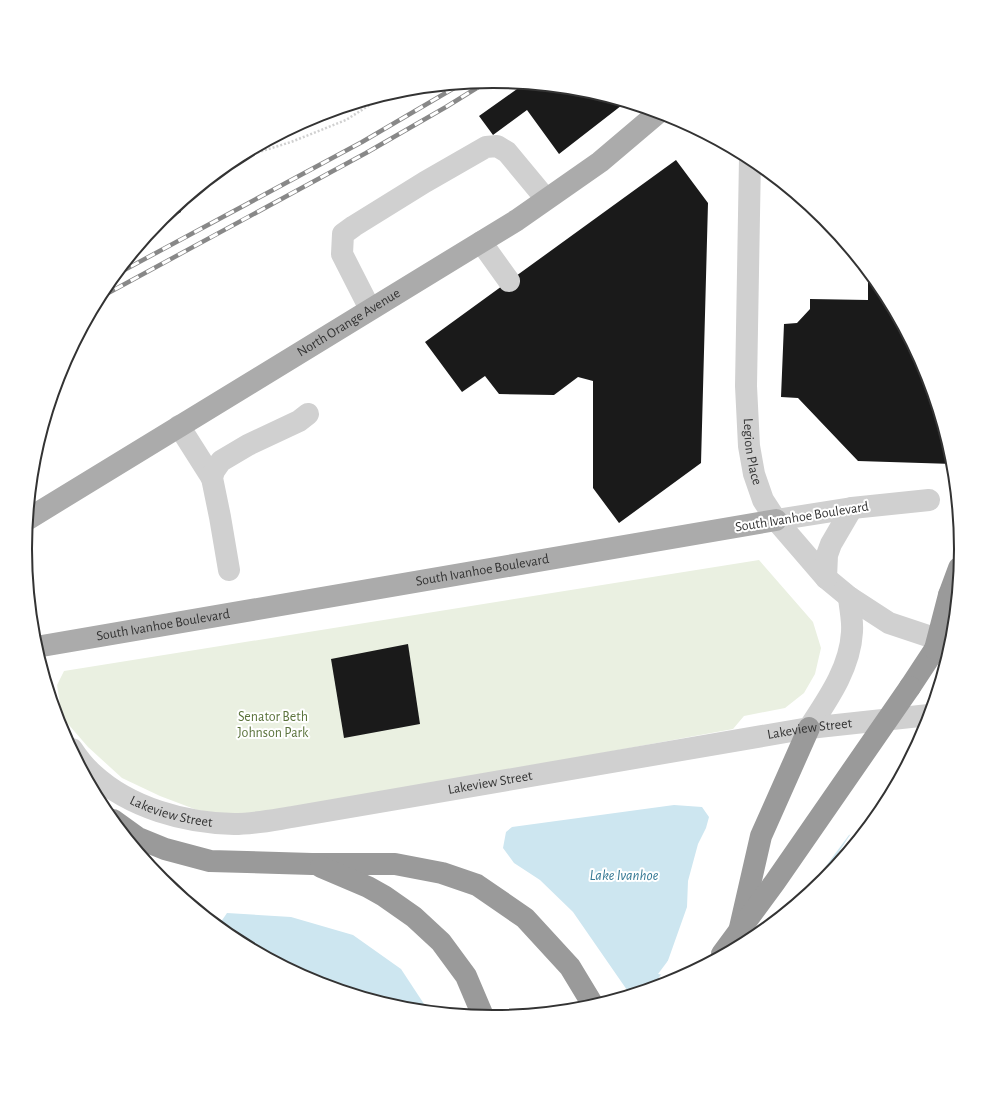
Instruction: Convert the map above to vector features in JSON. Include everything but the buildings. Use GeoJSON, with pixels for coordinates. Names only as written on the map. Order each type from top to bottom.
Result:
{"type":"FeatureCollection","features":[{"type":"Feature","properties":{"kind":"highway"},"geometry":{"type":"LineString","coordinates":[[729,944],[943,645],[949,595],[952,586]]}},
{"type":"Feature","properties":{"kind":"highway"},"geometry":{"type":"LineString","coordinates":[[738,939],[761,836],[809,728]]}},
{"type":"Feature","properties":{"kind":"highway"},"geometry":{"type":"LineString","coordinates":[[129,831],[138,838],[165,848],[210,861],[312,864],[395,864],[442,873],[477,885],[525,918],[570,967],[589,1000]]}},
{"type":"Feature","properties":{"kind":"highway"},"geometry":{"type":"LineString","coordinates":[[312,864],[384,896],[414,918],[441,942],[466,976],[480,1010]]}},
{"type":"Feature","properties":{"kind":"main road","name":"North Orange Avenue"},"geometry":{"type":"LineString","coordinates":[[33,515],[517,220],[600,162],[653,117]]}},
{"type":"Feature","properties":{"kind":"main road","name":"South Ivanhoe Boulevard"},"geometry":{"type":"LineString","coordinates":[[43,646],[776,520]]}},
{"type":"Feature","properties":{"kind":"street"},"geometry":{"type":"LineString","coordinates":[[370,309],[342,254],[343,234],[354,226],[426,182],[486,148],[497,146],[507,152],[546,199]]}},
{"type":"Feature","properties":{"kind":"street","name":"Legion Place"},"geometry":{"type":"LineString","coordinates":[[750,166],[746,386],[749,446],[754,474],[764,500],[776,520],[826,578],[849,598],[889,623],[940,640],[943,645]]}},
{"type":"Feature","properties":{"kind":"street"},"geometry":{"type":"LineString","coordinates":[[480,242],[510,281]]}},
{"type":"Feature","properties":{"kind":"street"},"geometry":{"type":"LineString","coordinates":[[212,478],[214,471],[221,461],[248,445],[299,421],[308,414]]}},
{"type":"Feature","properties":{"kind":"street"},"geometry":{"type":"LineString","coordinates":[[179,426],[212,478],[229,570]]}},
{"type":"Feature","properties":{"kind":"street","name":"South Ivanhoe Boulevard"},"geometry":{"type":"LineString","coordinates":[[776,520],[852,508],[929,500]]}},
{"type":"Feature","properties":{"kind":"street"},"geometry":{"type":"LineString","coordinates":[[826,578],[827,555],[831,544],[852,508]]}},
{"type":"Feature","properties":{"kind":"street"},"geometry":{"type":"LineString","coordinates":[[809,728],[832,693],[846,662],[852,632],[849,598]]}},
{"type":"Feature","properties":{"kind":"street","name":"Lakeview Street"},"geometry":{"type":"LineString","coordinates":[[89,770],[94,775],[130,800],[177,816],[208,822],[235,824],[257,823],[809,728],[923,716]]}},
{"type":"Feature","properties":{"kind":"path"},"geometry":{"type":"LineString","coordinates":[[257,153],[291,142],[346,120],[372,104]]}},
{"type":"Feature","properties":{"kind":"green space","name":"Senator Beth Johnson Park"},"geometry":{"type":"Polygon","coordinates":[[[759,560],[813,622],[821,648],[815,674],[804,693],[785,708],[744,716],[733,729],[280,812],[234,815],[197,810],[160,796],[122,778],[88,747],[65,721],[61,709],[57,685],[64,671],[759,560]]]}},
{"type":"Feature","properties":{"kind":"water","name":"Lake Ivanhoe"},"geometry":{"type":"Polygon","coordinates":[[[674,805],[702,807],[709,817],[706,828],[698,844],[688,881],[687,907],[665,969],[658,978],[627,989],[573,912],[540,880],[514,863],[503,848],[506,832],[512,827],[674,805]]]}},
{"type":"Feature","properties":{"kind":"water"},"geometry":{"type":"Polygon","coordinates":[[[856,833],[824,869],[849,835],[856,833]]]}},
{"type":"Feature","properties":{"kind":"water"},"geometry":{"type":"Polygon","coordinates":[[[227,913],[291,917],[353,935],[401,969],[424,1005],[374,994],[317,974],[262,948],[222,921],[227,913]]]}},
{"type":"Feature","properties":{"kind":"pier"},"geometry":{"type":"Polygon","coordinates":[[[858,830],[836,856],[852,832],[858,830]]]}},
{"type":"Feature","properties":{"kind":"pier"},"geometry":{"type":"Polygon","coordinates":[[[849,833],[822,871],[814,878],[849,833]]]}},
{"type":"Feature","properties":{"kind":"pier"},"geometry":{"type":"Polygon","coordinates":[[[673,954],[664,975],[658,974],[673,954]]]}},
{"type":"Feature","properties":{"kind":"railway"},"geometry":{"type":"LineString","coordinates":[[110,292],[366,153],[477,88]]}},
{"type":"Feature","properties":{"kind":"railway"},"geometry":{"type":"LineString","coordinates":[[126,269],[362,142],[452,89]]}}]}
